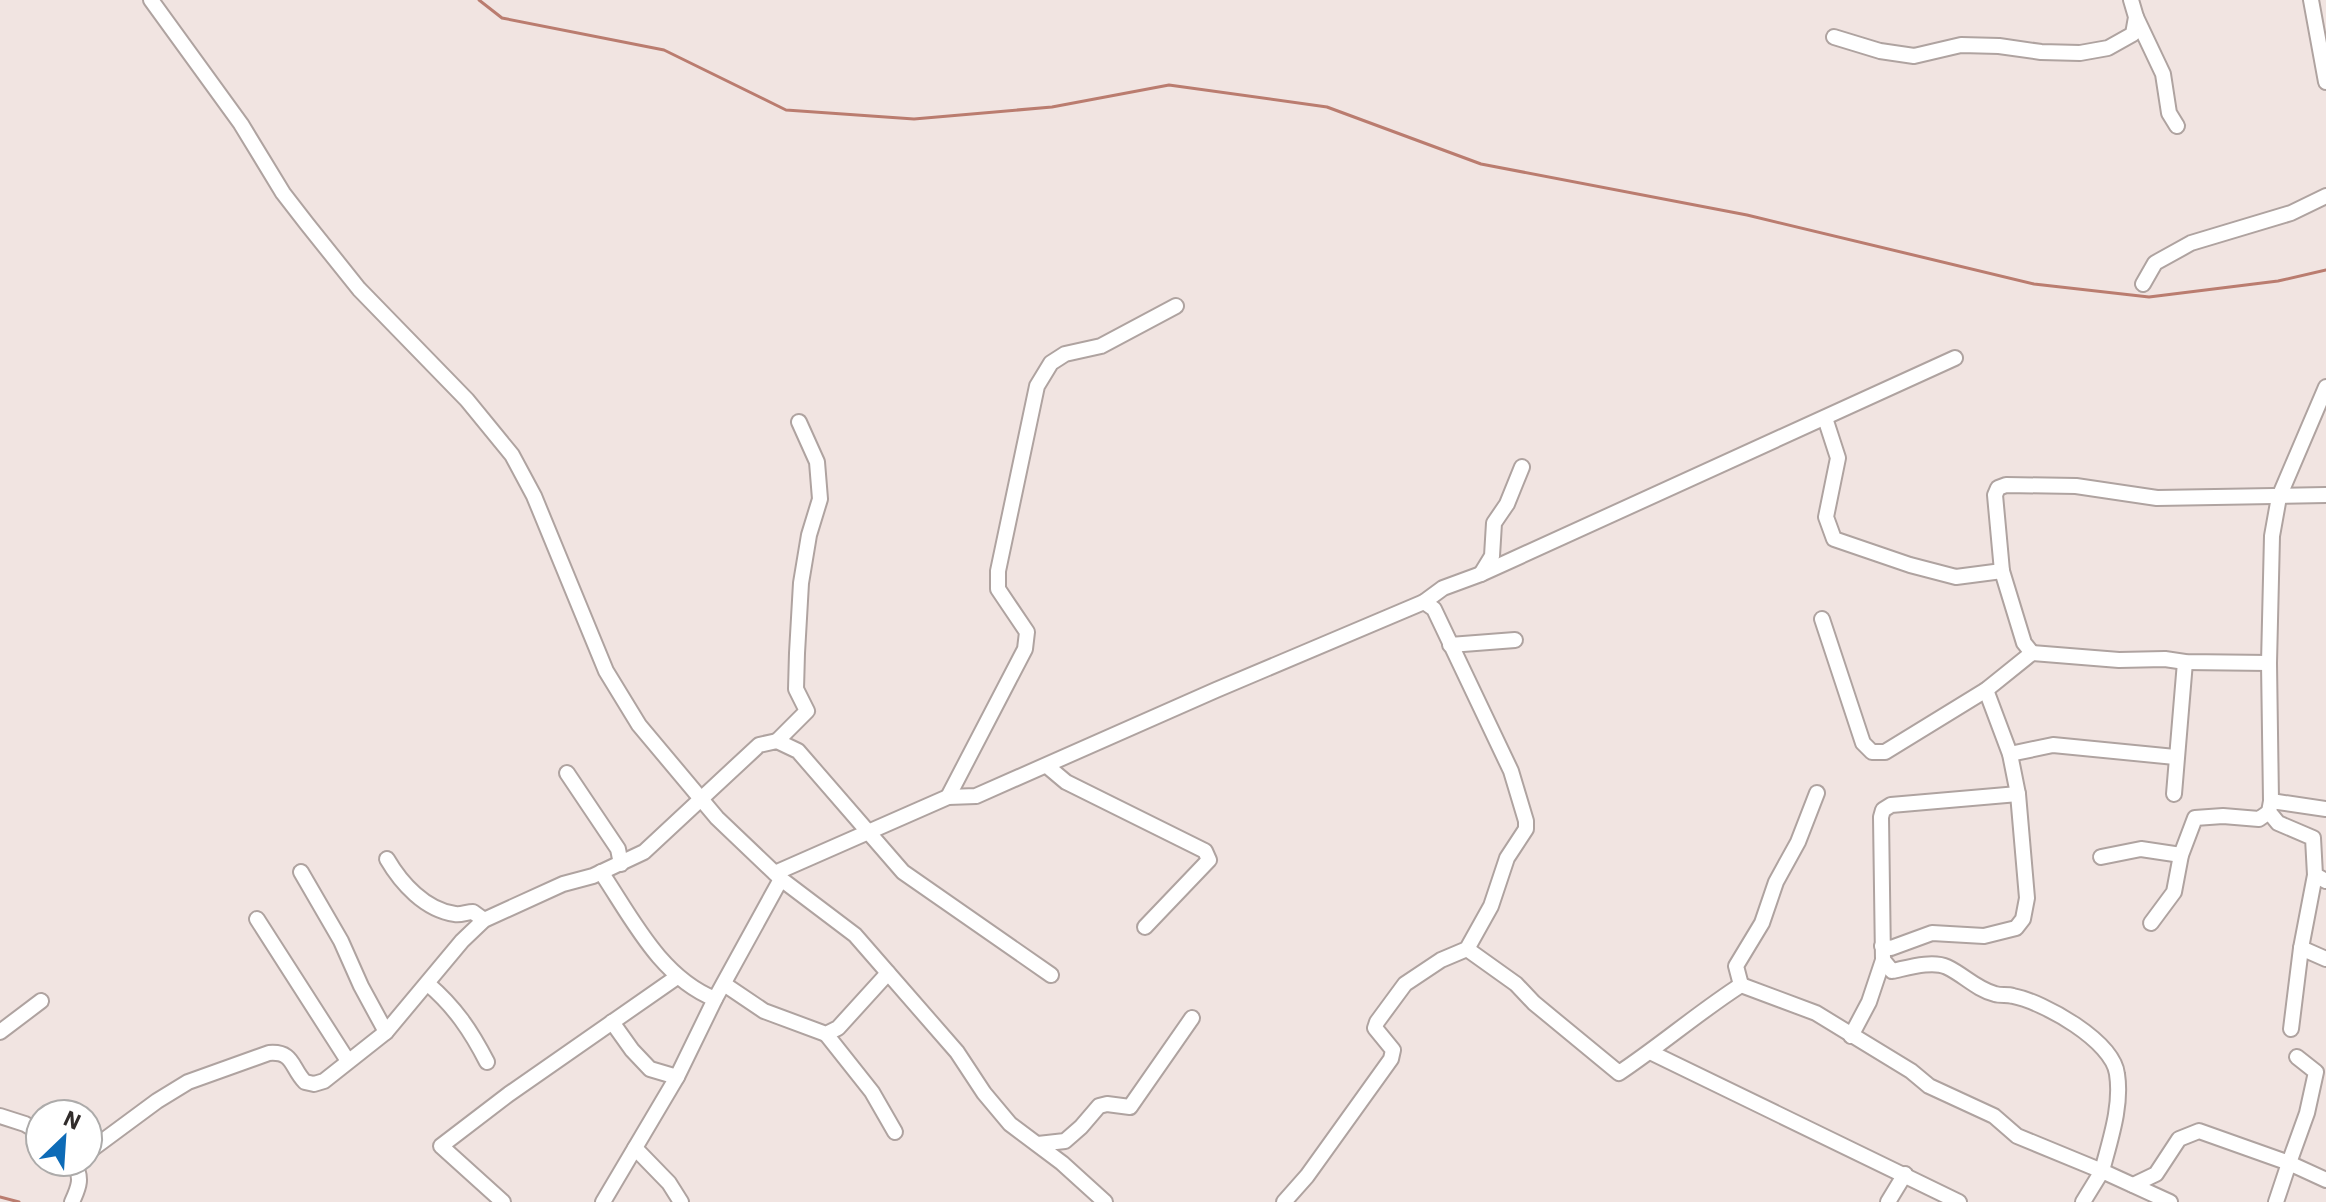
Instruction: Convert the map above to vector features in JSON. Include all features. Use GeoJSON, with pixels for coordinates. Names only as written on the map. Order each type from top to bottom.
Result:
{"type":"FeatureCollection","features":[{"type":"Feature","properties":{"kind":"street"},"geometry":{"type":"LineString","coordinates":[[151,0],[233,112],[283,193],[307,224],[374,306],[467,400],[512,455],[534,496],[592,639],[622,701],[717,818],[778,876],[855,935],[957,1052],[984,1093],[1010,1124],[1062,1163],[1105,1202]]}},
{"type":"Feature","properties":{"kind":"street"},"geometry":{"type":"LineString","coordinates":[[2131,0],[2163,74],[2169,113],[2177,126]]}},
{"type":"Feature","properties":{"kind":"street"},"geometry":{"type":"LineString","coordinates":[[2311,0],[2326,82]]}},
{"type":"Feature","properties":{"kind":"street"},"geometry":{"type":"LineString","coordinates":[[1834,37],[1880,51],[1914,56],[1961,45],[2080,53],[2108,48],[2133,34],[2136,17]]}},
{"type":"Feature","properties":{"kind":"street"},"geometry":{"type":"LineString","coordinates":[[2143,284],[2155,263],[2191,243],[2291,213],[2326,196]]}},
{"type":"Feature","properties":{"kind":"street"},"geometry":{"type":"LineString","coordinates":[[948,797],[1025,649],[1027,632],[998,589],[998,571],[1037,386],[1051,363],[1065,354],[1101,346],[1176,306]]}},
{"type":"Feature","properties":{"kind":"street"},"geometry":{"type":"LineString","coordinates":[[603,1202],[677,1077],[778,876],[948,797],[976,796],[1424,602],[1443,588],[1481,574],[1955,358]]}},
{"type":"Feature","properties":{"kind":"street"},"geometry":{"type":"LineString","coordinates":[[2313,838],[2278,823],[2270,807],[2272,536],[2279,497],[2326,387]]}},
{"type":"Feature","properties":{"kind":"street"},"geometry":{"type":"LineString","coordinates":[[1825,418],[1838,458],[1826,517],[1834,539],[1956,577],[2002,571]]}},
{"type":"Feature","properties":{"kind":"street"},"geometry":{"type":"LineString","coordinates":[[104,1140],[188,1082],[269,1053],[279,1053],[288,1058],[301,1079],[314,1084],[324,1081],[386,1032],[462,941],[484,920],[644,852],[759,745],[777,741],[807,711],[796,689],[801,583],[809,535],[820,499],[817,462],[799,422]]}},
{"type":"Feature","properties":{"kind":"street"},"geometry":{"type":"LineString","coordinates":[[1481,574],[1492,556],[1494,523],[1507,504],[1522,467]]}},
{"type":"Feature","properties":{"kind":"street"},"geometry":{"type":"LineString","coordinates":[[2032,653],[2024,643],[2002,571],[1995,495],[1998,488],[2006,485],[2076,486],[2157,498],[2188,495],[2326,495]]}},
{"type":"Feature","properties":{"kind":"street"},"geometry":{"type":"LineString","coordinates":[[1284,1202],[1307,1176],[1391,1059],[1393,1050],[1377,1034],[1377,1022],[1405,984],[1441,960],[1467,949],[1491,906],[1507,858],[1526,829],[1511,771],[1434,609],[1424,602]]}},
{"type":"Feature","properties":{"kind":"street"},"geometry":{"type":"LineString","coordinates":[[1822,619],[1863,743],[1872,752],[1885,752],[1986,690],[2032,653],[2119,660],[2269,663]]}},
{"type":"Feature","properties":{"kind":"street"},"geometry":{"type":"LineString","coordinates":[[1450,645],[1515,640]]}},
{"type":"Feature","properties":{"kind":"street"},"geometry":{"type":"LineString","coordinates":[[2174,794],[2185,662]]}},
{"type":"Feature","properties":{"kind":"street"},"geometry":{"type":"LineString","coordinates":[[1883,953],[1932,933],[1984,936],[2016,928],[2023,919],[2027,898],[2018,794],[2010,754],[1986,690]]}},
{"type":"Feature","properties":{"kind":"street"},"geometry":{"type":"LineString","coordinates":[[777,741],[798,751],[903,872],[1051,975]]}},
{"type":"Feature","properties":{"kind":"street"},"geometry":{"type":"LineString","coordinates":[[2010,754],[2053,745],[2175,757]]}},
{"type":"Feature","properties":{"kind":"street"},"geometry":{"type":"LineString","coordinates":[[1047,766],[1066,782],[1205,851],[1209,860],[1145,927]]}},
{"type":"Feature","properties":{"kind":"street"},"geometry":{"type":"LineString","coordinates":[[567,773],[618,849],[621,864]]}},
{"type":"Feature","properties":{"kind":"street"},"geometry":{"type":"LineString","coordinates":[[1741,985],[1736,966],[1762,923],[1776,882],[1798,842],[1817,793]]}},
{"type":"Feature","properties":{"kind":"street"},"geometry":{"type":"LineString","coordinates":[[1851,1036],[1873,991],[1883,953],[1883,810],[1891,805],[2018,794]]}},
{"type":"Feature","properties":{"kind":"street"},"geometry":{"type":"LineString","coordinates":[[2151,923],[2174,892],[2181,855],[2195,818],[2223,816],[2259,819],[2270,807],[2322,809],[2313,838],[2321,878],[2301,948],[2291,1029]]}},
{"type":"Feature","properties":{"kind":"street"},"geometry":{"type":"LineString","coordinates":[[2101,857],[2141,849],[2181,855]]}},
{"type":"Feature","properties":{"kind":"street"},"geometry":{"type":"LineString","coordinates":[[387,859],[400,881],[430,904],[456,915],[473,912],[484,920]]}},
{"type":"Feature","properties":{"kind":"street"},"geometry":{"type":"LineString","coordinates":[[301,872],[341,941],[386,1032]]}},
{"type":"Feature","properties":{"kind":"street"},"geometry":{"type":"LineString","coordinates":[[601,872],[653,950],[677,977],[715,999]]}},
{"type":"Feature","properties":{"kind":"street"},"geometry":{"type":"LineString","coordinates":[[257,919],[348,1061]]}},
{"type":"Feature","properties":{"kind":"street"},"geometry":{"type":"LineString","coordinates":[[2301,948],[2326,959]]}},
{"type":"Feature","properties":{"kind":"street"},"geometry":{"type":"LineString","coordinates":[[1467,949],[1516,984],[1534,1003],[1619,1073],[1684,1023],[1741,985]]}},
{"type":"Feature","properties":{"kind":"street"},"geometry":{"type":"LineString","coordinates":[[1883,953],[1892,971],[1944,965],[1976,986],[1996,994],[2015,996],[2072,1022],[2106,1049],[2117,1072],[2117,1116],[2102,1171],[2083,1202]]}},
{"type":"Feature","properties":{"kind":"street"},"geometry":{"type":"LineString","coordinates":[[826,1034],[838,1028],[888,973]]}},
{"type":"Feature","properties":{"kind":"street"},"geometry":{"type":"LineString","coordinates":[[503,1202],[441,1146],[509,1094],[677,977]]}},
{"type":"Feature","properties":{"kind":"street"},"geometry":{"type":"LineString","coordinates":[[428,984],[447,1000],[469,1027],[487,1062]]}},
{"type":"Feature","properties":{"kind":"street"},"geometry":{"type":"LineString","coordinates":[[724,984],[764,1011],[826,1034],[872,1092],[895,1132]]}},
{"type":"Feature","properties":{"kind":"street"},"geometry":{"type":"LineString","coordinates":[[1741,985],[1816,1013],[1911,1071],[1929,1086],[1994,1116],[2017,1136],[2170,1202]]}},
{"type":"Feature","properties":{"kind":"street"},"geometry":{"type":"LineString","coordinates":[[0,1032],[41,1001]]}},
{"type":"Feature","properties":{"kind":"street"},"geometry":{"type":"LineString","coordinates":[[1038,1144],[1065,1141],[1099,1106],[1130,1107],[1192,1018]]}},
{"type":"Feature","properties":{"kind":"street"},"geometry":{"type":"LineString","coordinates":[[612,1022],[650,1069],[677,1077]]}},
{"type":"Feature","properties":{"kind":"street"},"geometry":{"type":"LineString","coordinates":[[1650,1052],[1959,1202]]}},
{"type":"Feature","properties":{"kind":"street"},"geometry":{"type":"LineString","coordinates":[[2276,1202],[2307,1113],[2316,1072],[2297,1057]]}},
{"type":"Feature","properties":{"kind":"street"},"geometry":{"type":"LineString","coordinates":[[0,1116],[24,1124]]}},
{"type":"Feature","properties":{"kind":"street"},"geometry":{"type":"LineString","coordinates":[[2133,1185],[2156,1174],[2179,1139],[2199,1131],[2289,1163],[2326,1180]]}},
{"type":"Feature","properties":{"kind":"street"},"geometry":{"type":"LineString","coordinates":[[635,1148],[669,1183],[681,1202]]}},
{"type":"Feature","properties":{"kind":"street"},"geometry":{"type":"LineString","coordinates":[[1888,1202],[1905,1174]]}},
{"type":"Feature","properties":{"kind":"street"},"geometry":{"type":"LineString","coordinates":[[72,1202],[80,1178]]}},
{"type":"Feature","properties":{"kind":"waterway"},"geometry":{"type":"LineString","coordinates":[[479,0],[502,18],[664,50],[786,110],[914,119],[1052,107],[1169,85],[1327,107],[1481,164],[1747,215],[2034,284],[2149,297],[2278,281],[2326,270]]}},
{"type":"Feature","properties":{"kind":"waterway"},"geometry":{"type":"LineString","coordinates":[[0,1197],[19,1202]]}}]}
